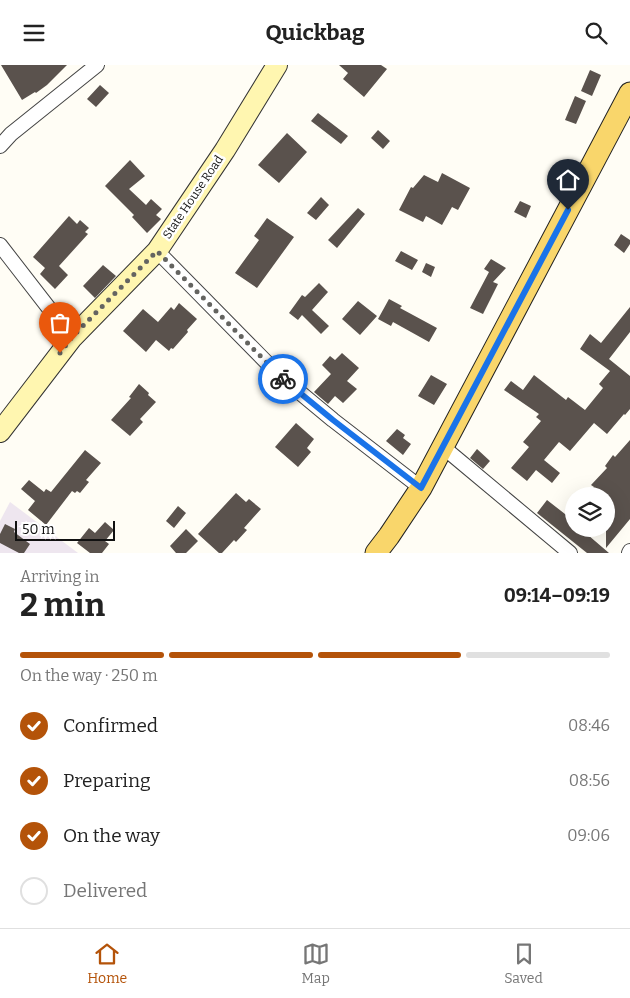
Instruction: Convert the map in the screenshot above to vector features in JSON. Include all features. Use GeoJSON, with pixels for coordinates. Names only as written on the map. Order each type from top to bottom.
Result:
{"type":"FeatureCollection","features":[{"type":"Feature","properties":{"kind":"main road","name":"State House Road"},"geometry":{"type":"LineString","coordinates":[[0,432],[72,337],[157,251],[225,150],[277,65]]}},
{"type":"Feature","properties":{"kind":"main road"},"geometry":{"type":"LineString","coordinates":[[376,553],[421,488],[630,93]]}},
{"type":"Feature","properties":{"kind":"street"},"geometry":{"type":"LineString","coordinates":[[0,146],[11,134],[97,65]]}},
{"type":"Feature","properties":{"kind":"street"},"geometry":{"type":"LineString","coordinates":[[0,245],[72,337]]}},
{"type":"Feature","properties":{"kind":"street"},"geometry":{"type":"LineString","coordinates":[[157,251],[280,376],[421,488]]}},
{"type":"Feature","properties":{"kind":"street"},"geometry":{"type":"LineString","coordinates":[[443,447],[570,553]]}},
{"type":"Feature","properties":{"kind":"shaded area"},"geometry":{"type":"Polygon","coordinates":[[[10,502],[78,553],[0,553],[0,521],[10,502]]]}},
{"type":"Feature","properties":{"kind":"building"},"geometry":{"type":"Polygon","coordinates":[[[1,65],[67,65],[47,85],[22,100],[1,65]]]}},
{"type":"Feature","properties":{"kind":"building"},"geometry":{"type":"Polygon","coordinates":[[[339,65],[381,65],[387,69],[364,97],[343,79],[348,73],[339,65]]]}},
{"type":"Feature","properties":{"kind":"building"},"geometry":{"type":"Polygon","coordinates":[[[590,70],[601,75],[592,96],[581,91],[590,70]]]}},
{"type":"Feature","properties":{"kind":"building"},"geometry":{"type":"Polygon","coordinates":[[[100,85],[109,93],[96,107],[87,99],[100,85]]]}},
{"type":"Feature","properties":{"kind":"building"},"geometry":{"type":"Polygon","coordinates":[[[575,96],[586,101],[576,124],[565,120],[575,96]]]}},
{"type":"Feature","properties":{"kind":"building"},"geometry":{"type":"Polygon","coordinates":[[[318,113],[348,136],[341,144],[311,121],[318,113]]]}},
{"type":"Feature","properties":{"kind":"building"},"geometry":{"type":"Polygon","coordinates":[[[378,130],[390,141],[383,149],[371,138],[378,130]]]}},
{"type":"Feature","properties":{"kind":"building"},"geometry":{"type":"Polygon","coordinates":[[[287,133],[307,152],[279,183],[258,165],[287,133]]]}},
{"type":"Feature","properties":{"kind":"building"},"geometry":{"type":"Polygon","coordinates":[[[130,160],[145,176],[129,189],[146,205],[151,199],[162,209],[156,215],[161,219],[147,233],[132,217],[134,215],[105,186],[130,160]]]}},
{"type":"Feature","properties":{"kind":"building"},"geometry":{"type":"Polygon","coordinates":[[[442,173],[470,188],[458,210],[452,207],[442,225],[426,216],[423,222],[399,210],[411,187],[413,188],[424,175],[438,182],[442,173]]]}},
{"type":"Feature","properties":{"kind":"building"},"geometry":{"type":"Polygon","coordinates":[[[321,197],[329,205],[316,220],[307,213],[321,197]]]}},
{"type":"Feature","properties":{"kind":"building"},"geometry":{"type":"Polygon","coordinates":[[[520,201],[531,206],[526,218],[514,212],[520,201]]]}},
{"type":"Feature","properties":{"kind":"building"},"geometry":{"type":"Polygon","coordinates":[[[358,208],[365,214],[337,248],[328,240],[358,208]]]}},
{"type":"Feature","properties":{"kind":"building"},"geometry":{"type":"Polygon","coordinates":[[[69,216],[77,224],[80,220],[89,228],[85,232],[88,234],[59,266],[68,275],[55,289],[40,274],[45,268],[33,257],[69,216]]]}},
{"type":"Feature","properties":{"kind":"building"},"geometry":{"type":"Polygon","coordinates":[[[267,218],[294,237],[257,288],[235,273],[259,240],[254,236],[267,218]]]}},
{"type":"Feature","properties":{"kind":"building"},"geometry":{"type":"Polygon","coordinates":[[[621,234],[630,240],[630,244],[624,253],[614,245],[621,234]]]}},
{"type":"Feature","properties":{"kind":"building"},"geometry":{"type":"Polygon","coordinates":[[[401,251],[418,260],[412,270],[395,261],[401,251]]]}},
{"type":"Feature","properties":{"kind":"building"},"geometry":{"type":"Polygon","coordinates":[[[491,259],[506,268],[493,282],[498,284],[483,314],[470,308],[489,272],[484,269],[491,259]]]}},
{"type":"Feature","properties":{"kind":"building"},"geometry":{"type":"Polygon","coordinates":[[[426,263],[435,267],[431,277],[422,272],[426,263]]]}},
{"type":"Feature","properties":{"kind":"building"},"geometry":{"type":"Polygon","coordinates":[[[103,265],[116,276],[95,298],[83,286],[103,265]]]}},
{"type":"Feature","properties":{"kind":"building"},"geometry":{"type":"Polygon","coordinates":[[[319,283],[328,292],[312,310],[329,326],[321,334],[302,315],[298,320],[289,313],[302,295],[305,297],[319,283]]]}},
{"type":"Feature","properties":{"kind":"building"},"geometry":{"type":"Polygon","coordinates":[[[389,299],[402,306],[400,308],[437,328],[429,342],[393,322],[391,326],[378,319],[389,299]]]}},
{"type":"Feature","properties":{"kind":"building"},"geometry":{"type":"Polygon","coordinates":[[[358,301],[377,316],[360,335],[342,319],[358,301]]]}},
{"type":"Feature","properties":{"kind":"building"},"geometry":{"type":"Polygon","coordinates":[[[179,303],[197,319],[187,330],[188,332],[169,351],[156,340],[146,352],[123,331],[143,309],[158,322],[171,307],[174,310],[179,303]]]}},
{"type":"Feature","properties":{"kind":"building"},"geometry":{"type":"Polygon","coordinates":[[[630,307],[630,332],[609,359],[630,376],[630,409],[607,434],[594,423],[570,451],[559,442],[544,460],[560,473],[552,483],[536,470],[527,481],[511,468],[529,447],[523,442],[541,421],[536,417],[539,414],[504,390],[511,381],[523,390],[534,375],[566,400],[568,397],[585,410],[603,388],[599,384],[610,371],[580,349],[590,334],[601,343],[630,307]]]}},
{"type":"Feature","properties":{"kind":"building"},"geometry":{"type":"Polygon","coordinates":[[[342,353],[359,368],[347,381],[357,389],[343,403],[335,396],[328,404],[314,392],[331,374],[322,365],[330,356],[335,360],[342,353]]]}},
{"type":"Feature","properties":{"kind":"building"},"geometry":{"type":"Polygon","coordinates":[[[431,375],[447,384],[434,405],[418,396],[431,375]]]}},
{"type":"Feature","properties":{"kind":"building"},"geometry":{"type":"Polygon","coordinates":[[[139,384],[156,402],[140,419],[143,422],[130,436],[111,420],[131,398],[129,397],[139,384]]]}},
{"type":"Feature","properties":{"kind":"building"},"geometry":{"type":"Polygon","coordinates":[[[296,423],[314,439],[307,448],[311,452],[298,467],[275,447],[296,423]]]}},
{"type":"Feature","properties":{"kind":"building"},"geometry":{"type":"Polygon","coordinates":[[[397,429],[405,435],[403,438],[411,444],[403,455],[386,441],[397,429]]]}},
{"type":"Feature","properties":{"kind":"building"},"geometry":{"type":"Polygon","coordinates":[[[630,440],[630,519],[606,548],[606,537],[615,537],[615,487],[594,487],[591,485],[607,468],[605,466],[613,455],[615,457],[630,440]]]}},
{"type":"Feature","properties":{"kind":"building"},"geometry":{"type":"Polygon","coordinates":[[[477,449],[490,461],[483,469],[470,458],[477,449]]]}},
{"type":"Feature","properties":{"kind":"building"},"geometry":{"type":"Polygon","coordinates":[[[85,450],[101,463],[86,480],[89,482],[80,493],[72,491],[46,525],[28,510],[35,501],[21,489],[29,480],[44,492],[46,489],[51,492],[85,450]]]}},
{"type":"Feature","properties":{"kind":"building"},"geometry":{"type":"Polygon","coordinates":[[[236,493],[246,502],[249,499],[261,509],[244,528],[247,530],[236,542],[234,540],[222,553],[219,553],[198,534],[236,493]]]}},
{"type":"Feature","properties":{"kind":"building"},"geometry":{"type":"Polygon","coordinates":[[[547,500],[565,514],[565,535],[537,513],[547,500]]]}},
{"type":"Feature","properties":{"kind":"building"},"geometry":{"type":"Polygon","coordinates":[[[178,506],[186,513],[174,528],[166,521],[178,506]]]}},
{"type":"Feature","properties":{"kind":"building"},"geometry":{"type":"Polygon","coordinates":[[[105,522],[114,530],[105,541],[109,544],[102,553],[90,553],[77,543],[89,528],[95,533],[105,522]]]}},
{"type":"Feature","properties":{"kind":"building"},"geometry":{"type":"Polygon","coordinates":[[[5,524],[15,529],[14,532],[30,544],[24,553],[19,553],[0,543],[0,534],[5,524]]]}},
{"type":"Feature","properties":{"kind":"building"},"geometry":{"type":"Polygon","coordinates":[[[186,529],[198,541],[186,553],[176,553],[170,546],[186,529]]]}},
{"type":"Feature","properties":{"kind":"building"},"geometry":{"type":"Polygon","coordinates":[[[567,537],[590,537],[609,553],[587,553],[567,537]]]}},
{"type":"Feature","properties":{"kind":"way so far"},"geometry":{"type":"LineString","coordinates":[[60,353],[72,337],[157,251],[283,379]]}},
{"type":"Feature","properties":{"kind":"route"},"geometry":{"type":"LineString","coordinates":[[283,379],[421,488],[568,210]]}}]}
